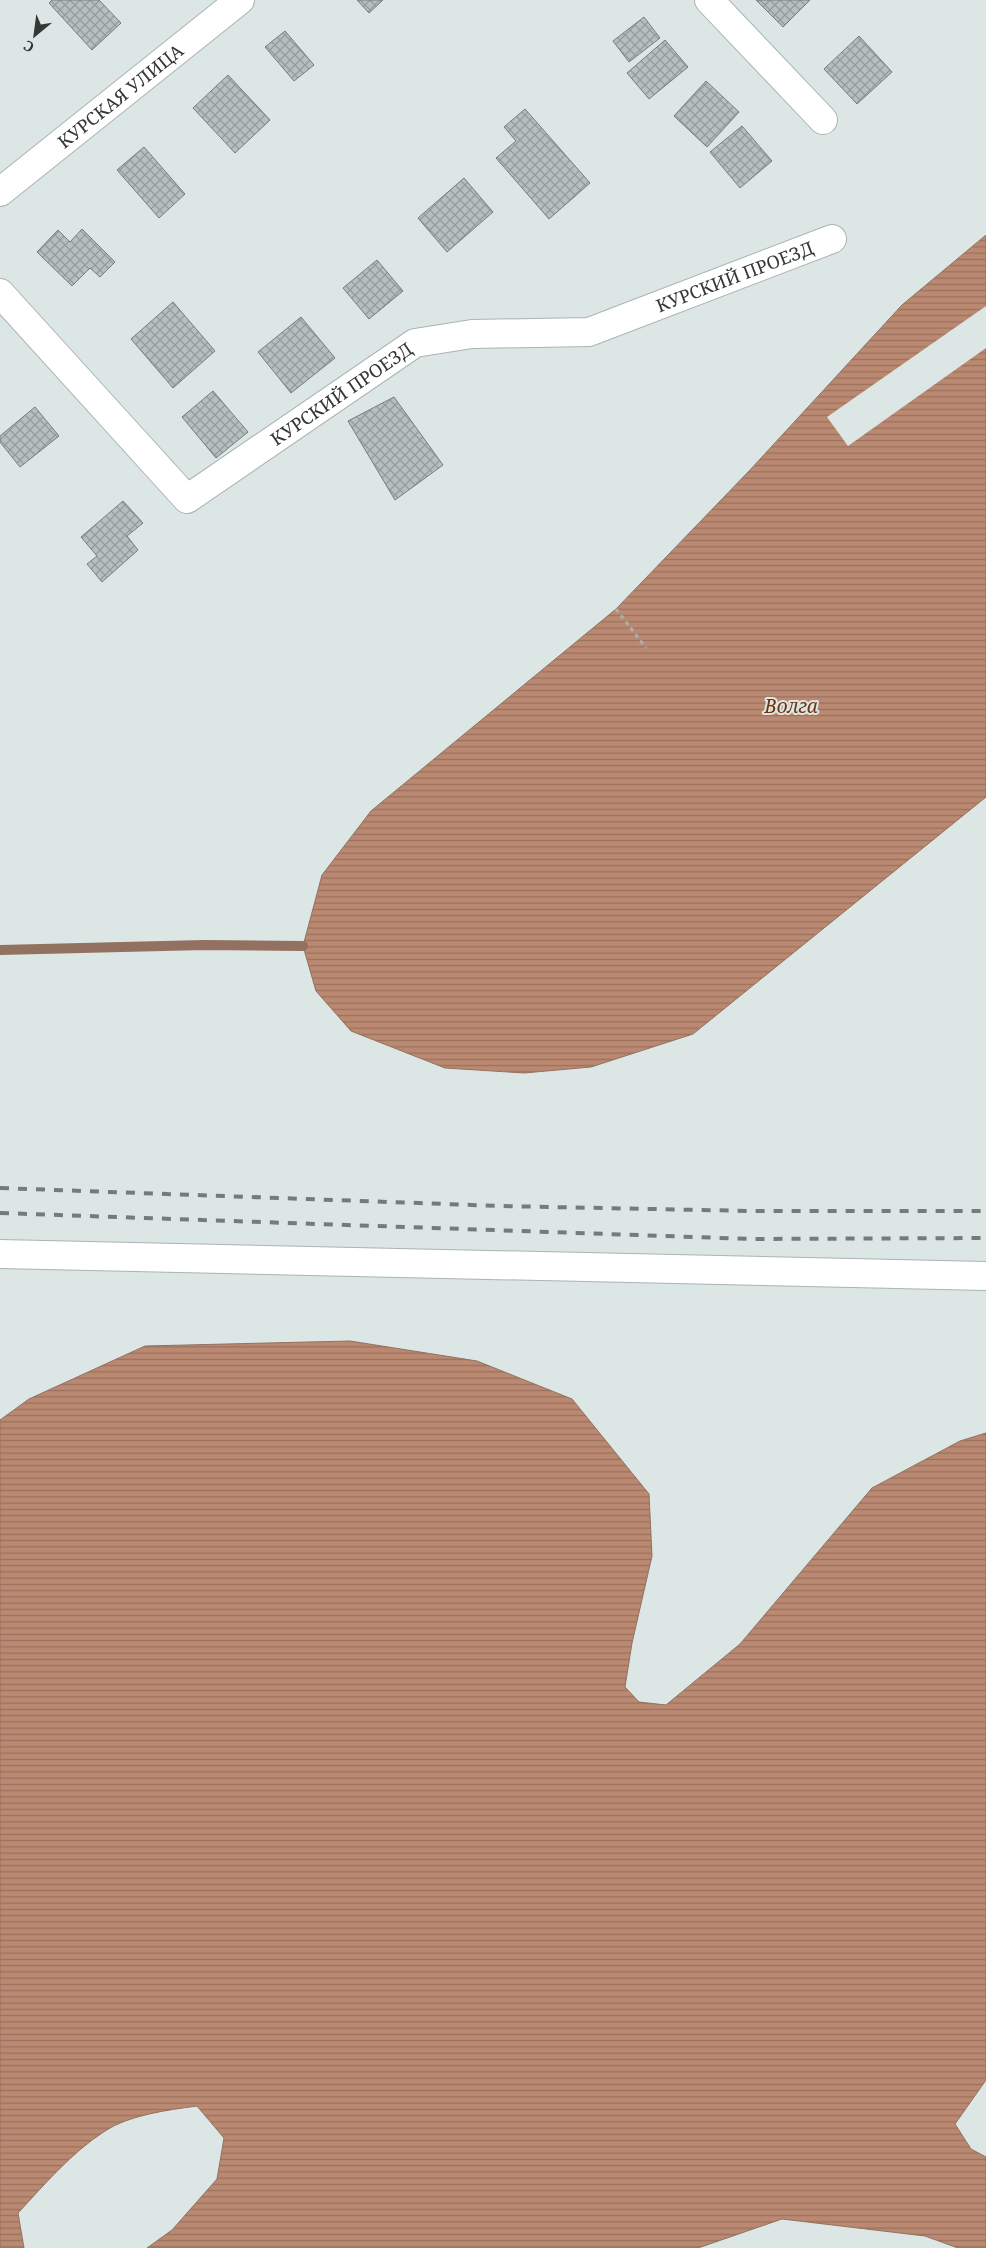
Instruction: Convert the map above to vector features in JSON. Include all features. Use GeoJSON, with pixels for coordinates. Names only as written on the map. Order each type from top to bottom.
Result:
{"type":"FeatureCollection","features":[{"type":"Feature","properties":{"kind":"street","name":"КУРСКАЯ УЛИЦА"},"geometry":{"type":"LineString","coordinates":[[0,192],[240,0]]}},
{"type":"Feature","properties":{"kind":"street"},"geometry":{"type":"LineString","coordinates":[[709,0],[823,120]]}},
{"type":"Feature","properties":{"kind":"street","name":"КУРСКИЙ ПРОЕЗД"},"geometry":{"type":"LineString","coordinates":[[0,293],[186,499],[415,343],[472,334],[588,332],[832,239]]}},
{"type":"Feature","properties":{"kind":"street"},"geometry":{"type":"LineString","coordinates":[[0,1254],[986,1276]]}},
{"type":"Feature","properties":{"kind":"path"},"geometry":{"type":"LineString","coordinates":[[616,608],[646,648]]}},
{"type":"Feature","properties":{"kind":"water","name":"Волга"},"geometry":{"type":"Polygon","coordinates":[[[986,235],[986,797],[693,1034],[591,1067],[524,1073],[445,1068],[351,1031],[316,991],[303,946],[322,875],[371,811],[616,609],[750,470],[902,305],[986,235]]]}},
{"type":"Feature","properties":{"kind":"water"},"geometry":{"type":"Polygon","coordinates":[[[350,1341],[477,1361],[572,1399],[649,1494],[652,1556],[632,1643],[625,1687],[639,1702],[666,1705],[740,1644],[872,1488],[960,1441],[986,1433],[986,2080],[955,2124],[971,2149],[986,2157],[986,2248],[958,2248],[925,2236],[782,2219],[698,2248],[147,2248],[172,2230],[217,2179],[224,2138],[197,2106],[161,2111],[137,2117],[105,2131],[59,2169],[18,2213],[24,2248],[0,2248],[0,1420],[29,1399],[145,1346],[350,1341]]]}},
{"type":"Feature","properties":{"kind":"pier"},"geometry":{"type":"Polygon","coordinates":[[[986,306],[986,348],[848,446],[827,417],[986,306]]]}},
{"type":"Feature","properties":{"kind":"building"},"geometry":{"type":"Polygon","coordinates":[[[52,0],[99,0],[121,23],[92,50],[49,3],[52,0]]]}},
{"type":"Feature","properties":{"kind":"building"},"geometry":{"type":"Polygon","coordinates":[[[357,0],[383,0],[369,13],[357,0]]]}},
{"type":"Feature","properties":{"kind":"building"},"geometry":{"type":"Polygon","coordinates":[[[756,0],[810,0],[783,27],[756,0]]]}},
{"type":"Feature","properties":{"kind":"building"},"geometry":{"type":"Polygon","coordinates":[[[644,17],[660,38],[629,62],[613,41],[644,17]]]}},
{"type":"Feature","properties":{"kind":"building"},"geometry":{"type":"Polygon","coordinates":[[[285,31],[314,65],[294,81],[265,47],[285,31]]]}},
{"type":"Feature","properties":{"kind":"building"},"geometry":{"type":"Polygon","coordinates":[[[859,36],[892,72],[857,104],[824,69],[859,36]]]}},
{"type":"Feature","properties":{"kind":"building"},"geometry":{"type":"Polygon","coordinates":[[[665,40],[688,67],[649,99],[627,73],[665,40]]]}},
{"type":"Feature","properties":{"kind":"building"},"geometry":{"type":"Polygon","coordinates":[[[228,75],[270,120],[235,153],[193,108],[228,75]]]}},
{"type":"Feature","properties":{"kind":"building"},"geometry":{"type":"Polygon","coordinates":[[[706,81],[739,112],[707,147],[674,116],[706,81]]]}},
{"type":"Feature","properties":{"kind":"building"},"geometry":{"type":"Polygon","coordinates":[[[525,109],[590,183],[549,219],[496,158],[516,141],[504,127],[525,109]]]}},
{"type":"Feature","properties":{"kind":"building"},"geometry":{"type":"Polygon","coordinates":[[[742,126],[772,161],[740,188],[710,152],[742,126]]]}},
{"type":"Feature","properties":{"kind":"building"},"geometry":{"type":"Polygon","coordinates":[[[144,147],[185,194],[159,218],[117,170],[144,147]]]}},
{"type":"Feature","properties":{"kind":"building"},"geometry":{"type":"Polygon","coordinates":[[[464,178],[493,212],[447,252],[418,218],[464,178]]]}},
{"type":"Feature","properties":{"kind":"building"},"geometry":{"type":"Polygon","coordinates":[[[82,229],[115,262],[100,277],[90,268],[72,286],[37,252],[58,230],[70,242],[82,229]]]}},
{"type":"Feature","properties":{"kind":"building"},"geometry":{"type":"Polygon","coordinates":[[[377,260],[403,291],[369,319],[343,288],[377,260]]]}},
{"type":"Feature","properties":{"kind":"building"},"geometry":{"type":"Polygon","coordinates":[[[173,302],[215,351],[173,388],[131,339],[173,302]]]}},
{"type":"Feature","properties":{"kind":"building"},"geometry":{"type":"Polygon","coordinates":[[[301,317],[335,358],[291,393],[258,352],[301,317]]]}},
{"type":"Feature","properties":{"kind":"building"},"geometry":{"type":"Polygon","coordinates":[[[213,391],[248,432],[216,458],[182,417],[213,391]]]}},
{"type":"Feature","properties":{"kind":"building"},"geometry":{"type":"Polygon","coordinates":[[[394,397],[443,465],[395,500],[348,421],[394,397]]]}},
{"type":"Feature","properties":{"kind":"building"},"geometry":{"type":"Polygon","coordinates":[[[35,407],[59,436],[20,467],[0,442],[0,436],[35,407]]]}},
{"type":"Feature","properties":{"kind":"building"},"geometry":{"type":"Polygon","coordinates":[[[123,501],[143,523],[127,536],[138,550],[102,582],[87,564],[97,556],[81,537],[123,501]]]}},
{"type":"Feature","properties":{"kind":"waterway"},"geometry":{"type":"LineString","coordinates":[[0,950],[204,945],[303,946]]}},
{"type":"Feature","properties":{"kind":"railway"},"geometry":{"type":"LineString","coordinates":[[0,1188],[501,1206],[752,1211],[986,1211]]}},
{"type":"Feature","properties":{"kind":"railway"},"geometry":{"type":"LineString","coordinates":[[0,1213],[752,1239],[986,1238]]}}]}
